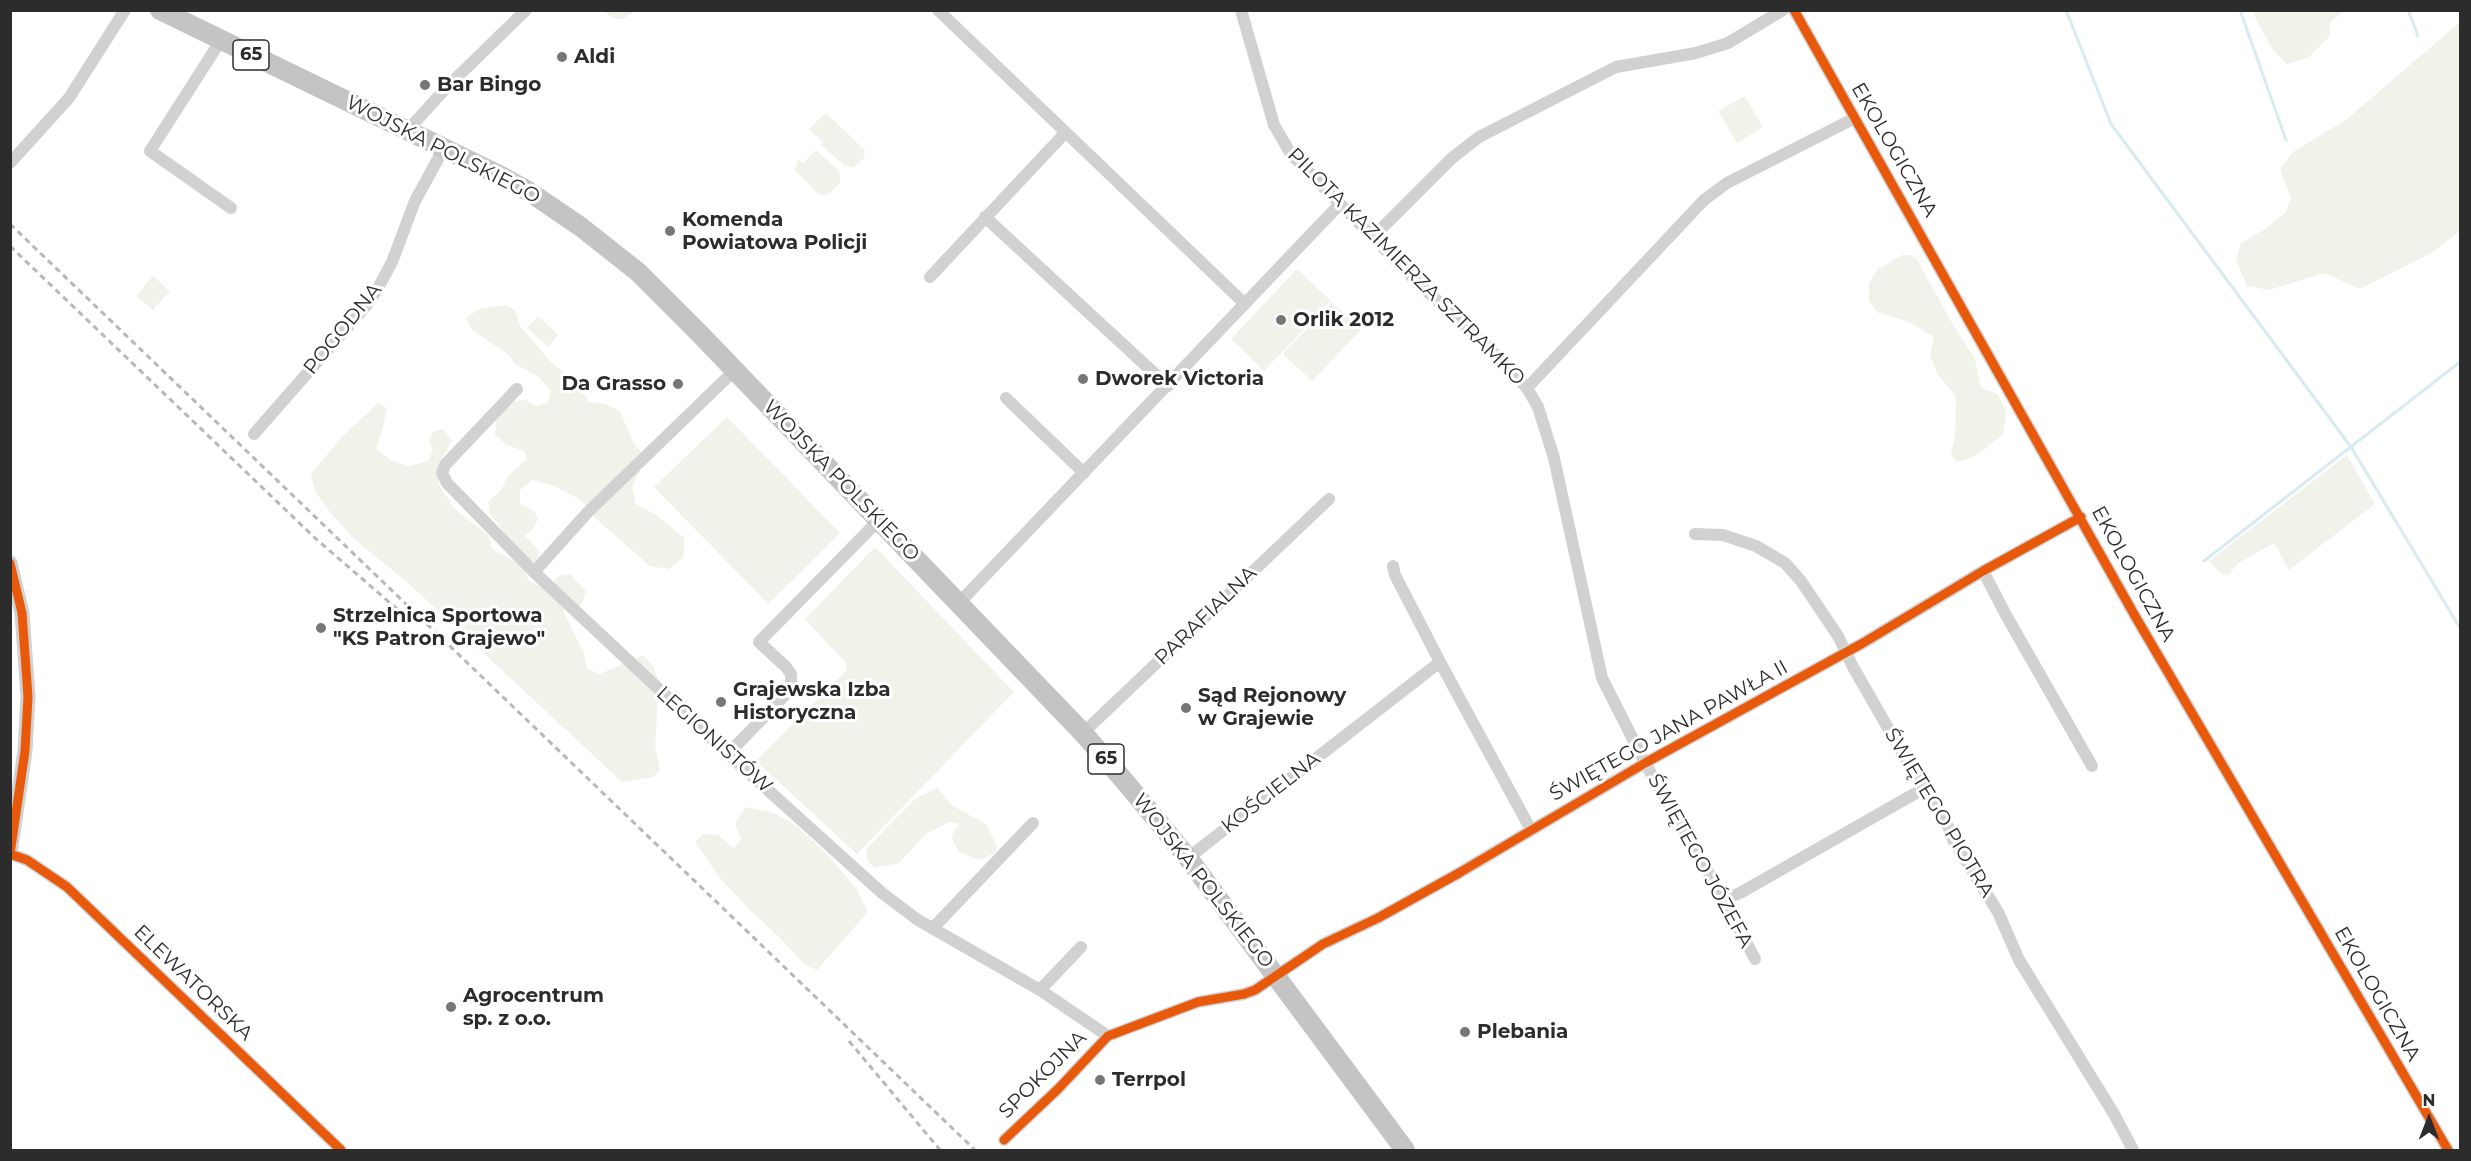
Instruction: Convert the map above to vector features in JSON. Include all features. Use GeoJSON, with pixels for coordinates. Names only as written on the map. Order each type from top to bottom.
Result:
{"type":"FeatureCollection","features":[{"type":"Feature","properties":{"kind":"main road","name":"WOJSKA POLSKIEGO"},"geometry":{"type":"LineString","coordinates":[[160,10],[528,191],[581,227],[638,272],[1083,733],[1188,858],[1405,1150]]}},
{"type":"Feature","properties":{"kind":"street"},"geometry":{"type":"LineString","coordinates":[[10,163],[69,98],[125,10]]}},
{"type":"Feature","properties":{"kind":"street"},"geometry":{"type":"LineString","coordinates":[[408,130],[526,10]]}},
{"type":"Feature","properties":{"kind":"street"},"geometry":{"type":"LineString","coordinates":[[938,10],[1245,304]]}},
{"type":"Feature","properties":{"kind":"street","name":"PILOTA KAZIMIERZA SZTRAMKO"},"geometry":{"type":"LineString","coordinates":[[1241,10],[1278,135],[1300,164],[1374,236],[1421,286],[1486,345],[1527,388],[1538,407],[1554,458],[1602,678],[1645,763]]}},
{"type":"Feature","properties":{"kind":"street"},"geometry":{"type":"LineString","coordinates":[[1374,236],[1452,158],[1479,137],[1616,67],[1696,53],[1728,43],[1783,10]]}},
{"type":"Feature","properties":{"kind":"street","name":"EKOLOGICZNA"},"geometry":{"type":"LineString","coordinates":[[1794,10],[2136,616],[2448,1150]]}},
{"type":"Feature","properties":{"kind":"street"},"geometry":{"type":"LineString","coordinates":[[222,40],[150,151],[231,208]]}},
{"type":"Feature","properties":{"kind":"street"},"geometry":{"type":"LineString","coordinates":[[1527,388],[1704,200],[1727,183],[1855,118]]}},
{"type":"Feature","properties":{"kind":"street"},"geometry":{"type":"LineString","coordinates":[[930,277],[1065,133]]}},
{"type":"Feature","properties":{"kind":"street","name":"POGODNA"},"geometry":{"type":"LineString","coordinates":[[254,434],[366,306],[377,290],[392,262],[415,201],[444,148]]}},
{"type":"Feature","properties":{"kind":"street"},"geometry":{"type":"LineString","coordinates":[[959,603],[1168,387],[1340,204]]}},
{"type":"Feature","properties":{"kind":"street"},"geometry":{"type":"LineString","coordinates":[[985,217],[1168,387]]}},
{"type":"Feature","properties":{"kind":"street"},"geometry":{"type":"LineString","coordinates":[[534,572],[588,512],[735,370]]}},
{"type":"Feature","properties":{"kind":"street","name":"LEGIONISTÓW"},"geometry":{"type":"LineString","coordinates":[[517,389],[446,465],[442,473],[447,483],[534,572],[728,754],[882,893],[918,920],[1040,990],[1108,1036]]}},
{"type":"Feature","properties":{"kind":"street"},"geometry":{"type":"LineString","coordinates":[[1006,398],[1084,473]]}},
{"type":"Feature","properties":{"kind":"street","name":"PARAFIALNA"},"geometry":{"type":"LineString","coordinates":[[1083,733],[1329,499]]}},
{"type":"Feature","properties":{"kind":"street","name":"ŚWIĘTEGO JANA PAWŁA II"},"geometry":{"type":"LineString","coordinates":[[1276,977],[1323,944],[1378,918],[1645,763],[2081,517]]}},
{"type":"Feature","properties":{"kind":"street"},"geometry":{"type":"LineString","coordinates":[[728,754],[788,692],[791,686],[791,674],[786,667],[759,642],[879,520]]}},
{"type":"Feature","properties":{"kind":"street","name":"ŚWIĘTEGO PIOTRA"},"geometry":{"type":"LineString","coordinates":[[1695,534],[1709,533],[1735,538],[1756,546],[1785,563],[1826,618],[1923,789],[1949,828],[1953,840],[1998,912],[2019,960],[2114,1114],[2133,1150]]}},
{"type":"Feature","properties":{"kind":"street"},"geometry":{"type":"LineString","coordinates":[[10,563],[22,613],[28,697],[25,751],[10,854]]}},
{"type":"Feature","properties":{"kind":"street"},"geometry":{"type":"LineString","coordinates":[[1393,566],[1395,575],[1440,662],[1531,830]]}},
{"type":"Feature","properties":{"kind":"street"},"geometry":{"type":"LineString","coordinates":[[1983,571],[2092,766]]}},
{"type":"Feature","properties":{"kind":"street","name":"KOŚCIELNA"},"geometry":{"type":"LineString","coordinates":[[1188,858],[1440,662]]}},
{"type":"Feature","properties":{"kind":"street","name":"ŚWIĘTEGO JÓZEFA"},"geometry":{"type":"LineString","coordinates":[[1645,763],[1722,896],[1755,959]]}},
{"type":"Feature","properties":{"kind":"street"},"geometry":{"type":"LineString","coordinates":[[1722,896],[1740,893],[1923,789]]}},
{"type":"Feature","properties":{"kind":"street"},"geometry":{"type":"LineString","coordinates":[[933,928],[1033,823]]}},
{"type":"Feature","properties":{"kind":"street","name":"ELEWATORSKA"},"geometry":{"type":"LineString","coordinates":[[10,854],[27,860],[67,887],[341,1150]]}},
{"type":"Feature","properties":{"kind":"street"},"geometry":{"type":"LineString","coordinates":[[1040,990],[1081,947]]}},
{"type":"Feature","properties":{"kind":"street","name":"SPOKOJNA"},"geometry":{"type":"LineString","coordinates":[[1004,1140],[1108,1036],[1194,1004],[1244,994],[1276,977]]}},
{"type":"Feature","properties":{"kind":"shaded area"},"geometry":{"type":"Polygon","coordinates":[[[603,11],[635,11],[623,19],[615,19],[603,11]]]}},
{"type":"Feature","properties":{"kind":"shaded area"},"geometry":{"type":"Polygon","coordinates":[[[2253,11],[2345,11],[2330,22],[2330,36],[2308,58],[2287,64],[2273,50],[2253,11]]]}},
{"type":"Feature","properties":{"kind":"shaded area"},"geometry":{"type":"Polygon","coordinates":[[[2460,22],[2460,231],[2433,252],[2360,289],[2324,273],[2269,290],[2247,286],[2236,260],[2241,243],[2265,229],[2286,212],[2291,198],[2280,170],[2293,152],[2347,119],[2460,22]]]}},
{"type":"Feature","properties":{"kind":"shaded area"},"geometry":{"type":"Polygon","coordinates":[[[1745,96],[1763,127],[1737,143],[1718,111],[1745,96]]]}},
{"type":"Feature","properties":{"kind":"shaded area"},"geometry":{"type":"Polygon","coordinates":[[[827,114],[865,150],[864,158],[853,167],[845,166],[821,145],[823,142],[809,129],[827,114]]]}},
{"type":"Feature","properties":{"kind":"shaded area"},"geometry":{"type":"Polygon","coordinates":[[[816,150],[839,171],[840,183],[827,195],[818,194],[795,170],[798,159],[803,163],[816,150]]]}},
{"type":"Feature","properties":{"kind":"shaded area"},"geometry":{"type":"Polygon","coordinates":[[[1902,255],[1910,255],[1917,259],[1953,325],[1975,359],[1980,384],[1983,389],[1998,394],[2006,412],[2003,434],[1980,453],[1964,461],[1955,461],[1951,453],[1955,437],[1956,396],[1938,375],[1930,355],[1934,337],[1909,322],[1877,312],[1869,300],[1869,284],[1877,270],[1902,255]]]}},
{"type":"Feature","properties":{"kind":"shaded area","name":"Orlik 2012"},"geometry":{"type":"Polygon","coordinates":[[[1297,269],[1331,301],[1264,371],[1231,339],[1297,269]]]}},
{"type":"Feature","properties":{"kind":"shaded area"},"geometry":{"type":"Polygon","coordinates":[[[153,276],[170,291],[153,310],[136,296],[153,276]]]}},
{"type":"Feature","properties":{"kind":"shaded area"},"geometry":{"type":"Polygon","coordinates":[[[1332,302],[1361,330],[1312,381],[1283,354],[1332,302]]]}},
{"type":"Feature","properties":{"kind":"shaded area"},"geometry":{"type":"Polygon","coordinates":[[[506,305],[515,310],[520,326],[550,361],[577,384],[589,402],[605,404],[620,411],[634,444],[641,452],[640,471],[632,487],[636,504],[658,516],[684,538],[684,557],[669,569],[650,566],[594,517],[581,500],[554,486],[532,480],[520,490],[520,504],[534,511],[538,519],[534,528],[525,536],[540,552],[535,562],[530,561],[511,542],[490,514],[488,502],[502,489],[507,477],[527,459],[524,451],[507,445],[495,435],[497,416],[514,401],[526,400],[537,406],[547,403],[551,391],[538,376],[515,364],[508,354],[473,331],[466,318],[479,309],[506,305]]]}},
{"type":"Feature","properties":{"kind":"shaded area"},"geometry":{"type":"Polygon","coordinates":[[[538,316],[558,335],[548,347],[527,328],[538,316]]]}},
{"type":"Feature","properties":{"kind":"shaded area"},"geometry":{"type":"Polygon","coordinates":[[[378,403],[387,408],[376,448],[390,460],[409,466],[428,461],[433,450],[429,441],[432,432],[443,429],[452,440],[437,469],[439,485],[455,509],[488,535],[493,550],[521,564],[529,581],[547,590],[558,576],[570,574],[586,591],[582,604],[563,611],[583,651],[587,669],[600,674],[643,655],[653,665],[659,683],[655,746],[660,770],[653,777],[622,782],[408,583],[354,539],[316,493],[311,477],[313,471],[343,436],[378,403]]]}},
{"type":"Feature","properties":{"kind":"shaded area"},"geometry":{"type":"Polygon","coordinates":[[[727,417],[840,533],[768,604],[654,487],[727,417]]]}},
{"type":"Feature","properties":{"kind":"shaded area"},"geometry":{"type":"Polygon","coordinates":[[[2347,455],[2375,504],[2289,570],[2274,543],[2237,564],[2229,575],[2222,574],[2209,561],[2347,455]]]}},
{"type":"Feature","properties":{"kind":"shaded area"},"geometry":{"type":"Polygon","coordinates":[[[875,547],[1014,692],[857,854],[756,761],[846,671],[847,664],[805,619],[875,547]]]}},
{"type":"Feature","properties":{"kind":"shaded area"},"geometry":{"type":"Polygon","coordinates":[[[937,788],[953,806],[986,824],[997,846],[995,853],[979,860],[959,852],[951,837],[959,824],[949,822],[926,834],[899,863],[875,868],[867,860],[867,848],[915,799],[937,788]]]}},
{"type":"Feature","properties":{"kind":"shaded area"},"geometry":{"type":"Polygon","coordinates":[[[745,807],[774,813],[794,824],[824,851],[856,888],[868,912],[817,970],[805,965],[748,908],[719,877],[695,842],[703,834],[718,835],[734,848],[741,839],[735,824],[745,807]]]}},
{"type":"Feature","properties":{"kind":"waterway"},"geometry":{"type":"LineString","coordinates":[[2066,10],[2111,124],[2351,447],[2460,628]]}},
{"type":"Feature","properties":{"kind":"waterway"},"geometry":{"type":"LineString","coordinates":[[2240,10],[2286,140]]}},
{"type":"Feature","properties":{"kind":"waterway"},"geometry":{"type":"LineString","coordinates":[[2408,10],[2418,36]]}},
{"type":"Feature","properties":{"kind":"waterway"},"geometry":{"type":"LineString","coordinates":[[2204,561],[2460,362]]}},
{"type":"Feature","properties":{"kind":"railway"},"geometry":{"type":"LineString","coordinates":[[10,224],[975,1150]]}},
{"type":"Feature","properties":{"kind":"railway"},"geometry":{"type":"LineString","coordinates":[[10,246],[315,538],[411,621]]}},
{"type":"Feature","properties":{"kind":"railway"},"geometry":{"type":"LineString","coordinates":[[849,1041],[940,1150]]}},
{"type":"Feature","properties":{"kind":"cycle path"},"geometry":{"type":"LineString","coordinates":[[1794,10],[2135,616],[2448,1150]]}},
{"type":"Feature","properties":{"kind":"cycle path"},"geometry":{"type":"LineString","coordinates":[[1004,1140],[1058,1089],[1108,1036],[1198,1002],[1255,990],[1323,944],[1378,918],[1459,873],[1645,763],[1863,643],[1983,571],[2081,517]]}},
{"type":"Feature","properties":{"kind":"cycle path"},"geometry":{"type":"LineString","coordinates":[[10,563],[22,613],[28,697],[25,751],[10,854],[27,860],[67,887],[341,1150]]}},
{"type":"Feature","properties":{"kind":"place","name":"Aldi"},"geometry":{"type":"Point","coordinates":[562,57]}},
{"type":"Feature","properties":{"kind":"place","name":"Bar Bingo"},"geometry":{"type":"Point","coordinates":[425,85]}},
{"type":"Feature","properties":{"kind":"place","name":"Komenda Powiatowa Policji"},"geometry":{"type":"Point","coordinates":[670,231]}},
{"type":"Feature","properties":{"kind":"place","name":"Orlik 2012"},"geometry":{"type":"Point","coordinates":[1281,320]}},
{"type":"Feature","properties":{"kind":"place","name":"Dworek Victoria"},"geometry":{"type":"Point","coordinates":[1083,379]}},
{"type":"Feature","properties":{"kind":"place","name":"Da Grasso"},"geometry":{"type":"Point","coordinates":[678,384]}},
{"type":"Feature","properties":{"kind":"place","name":"Strzelnica Sportowa \"KS Patron Grajewo\""},"geometry":{"type":"Point","coordinates":[321,628]}},
{"type":"Feature","properties":{"kind":"place","name":"Grajewska Izba Historyczna"},"geometry":{"type":"Point","coordinates":[721,702]}},
{"type":"Feature","properties":{"kind":"place","name":"Sąd Rejonowy w Grajewie"},"geometry":{"type":"Point","coordinates":[1186,708]}},
{"type":"Feature","properties":{"kind":"place","name":"Agrocentrum sp. z o.o."},"geometry":{"type":"Point","coordinates":[451,1007]}},
{"type":"Feature","properties":{"kind":"place","name":"Plebania"},"geometry":{"type":"Point","coordinates":[1465,1032]}},
{"type":"Feature","properties":{"kind":"place","name":"Terrpol"},"geometry":{"type":"Point","coordinates":[1100,1080]}}]}
